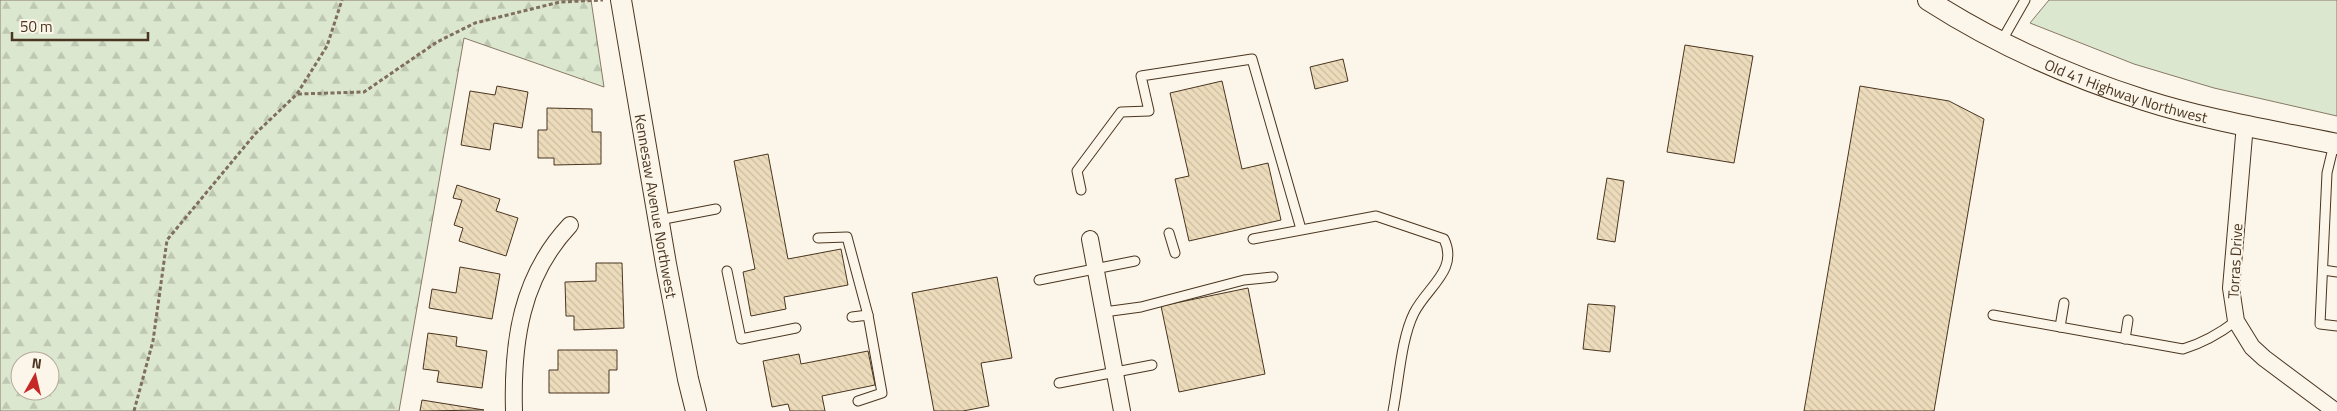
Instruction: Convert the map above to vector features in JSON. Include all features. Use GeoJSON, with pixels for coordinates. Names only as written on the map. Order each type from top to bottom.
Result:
{"type":"FeatureCollection","features":[{"type":"Feature","properties":{"kind":"street","name":"Kennesaw Avenue Northwest"},"geometry":{"type":"LineString","coordinates":[[620,0],[686,369],[696,411]]}},
{"type":"Feature","properties":{"kind":"street","name":"Old 41 Highway Northwest"},"geometry":{"type":"LineString","coordinates":[[1928,0],[2000,42],[2092,82],[2203,116],[2335,144]]}},
{"type":"Feature","properties":{"kind":"street","name":"Torras Drive"},"geometry":{"type":"LineString","coordinates":[[2246,124],[2231,288],[2236,321],[2252,347],[2264,358],[2335,411]]}},
{"type":"Feature","properties":{"kind":"street"},"geometry":{"type":"LineString","coordinates":[[514,411],[516,347],[529,292],[538,267],[545,255],[570,225]]}},
{"type":"Feature","properties":{"kind":"street"},"geometry":{"type":"LineString","coordinates":[[1090,239],[1122,411]]}},
{"type":"Feature","properties":{"kind":"lane"},"geometry":{"type":"LineString","coordinates":[[2000,42],[2025,0]]}},
{"type":"Feature","properties":{"kind":"lane"},"geometry":{"type":"LineString","coordinates":[[1081,190],[1077,171],[1121,112],[1149,112],[1141,76],[1252,59],[1301,229]]}},
{"type":"Feature","properties":{"kind":"lane"},"geometry":{"type":"LineString","coordinates":[[2335,144],[2327,173],[2320,324],[2337,326]]}},
{"type":"Feature","properties":{"kind":"lane"},"geometry":{"type":"LineString","coordinates":[[659,220],[716,209]]}},
{"type":"Feature","properties":{"kind":"lane"},"geometry":{"type":"LineString","coordinates":[[1253,238],[1376,216],[1444,239],[1449,249],[1447,266],[1414,314],[1406,339],[1393,411]]}},
{"type":"Feature","properties":{"kind":"lane"},"geometry":{"type":"LineString","coordinates":[[1169,232],[1175,253]]}},
{"type":"Feature","properties":{"kind":"lane"},"geometry":{"type":"LineString","coordinates":[[818,238],[847,237],[868,315],[882,393],[858,401]]}},
{"type":"Feature","properties":{"kind":"lane"},"geometry":{"type":"LineString","coordinates":[[1039,280],[1135,261]]}},
{"type":"Feature","properties":{"kind":"lane"},"geometry":{"type":"LineString","coordinates":[[2323,270],[2337,272]]}},
{"type":"Feature","properties":{"kind":"lane"},"geometry":{"type":"LineString","coordinates":[[727,271],[740,339],[796,328]]}},
{"type":"Feature","properties":{"kind":"lane"},"geometry":{"type":"LineString","coordinates":[[1104,312],[1141,307],[1244,280],[1273,277]]}},
{"type":"Feature","properties":{"kind":"lane"},"geometry":{"type":"LineString","coordinates":[[2060,327],[2064,303]]}},
{"type":"Feature","properties":{"kind":"lane"},"geometry":{"type":"LineString","coordinates":[[1993,314],[2182,349],[2201,343],[2221,333],[2236,321]]}},
{"type":"Feature","properties":{"kind":"lane"},"geometry":{"type":"LineString","coordinates":[[852,317],[868,315]]}},
{"type":"Feature","properties":{"kind":"lane"},"geometry":{"type":"LineString","coordinates":[[2125,339],[2128,320]]}},
{"type":"Feature","properties":{"kind":"lane"},"geometry":{"type":"LineString","coordinates":[[1059,383],[1152,365]]}},
{"type":"Feature","properties":{"kind":"path"},"geometry":{"type":"LineString","coordinates":[[134,411],[154,341],[167,240],[255,134],[297,94],[327,46],[342,0]]}},
{"type":"Feature","properties":{"kind":"path"},"geometry":{"type":"LineString","coordinates":[[297,94],[364,92],[437,42],[475,23],[560,2],[603,0]]}},
{"type":"Feature","properties":{"kind":"green space"},"geometry":{"type":"Polygon","coordinates":[[[0,0],[591,0],[604,87],[464,38],[399,411],[0,411],[0,0]]]}},
{"type":"Feature","properties":{"kind":"green space"},"geometry":{"type":"Polygon","coordinates":[[[2049,0],[2337,0],[2337,116],[2214,88],[2134,64],[2030,23],[2049,0]]]}},
{"type":"Feature","properties":{"kind":"building"},"geometry":{"type":"Polygon","coordinates":[[[1685,45],[1753,56],[1734,163],[1667,152],[1685,45]]]}},
{"type":"Feature","properties":{"kind":"building"},"geometry":{"type":"Polygon","coordinates":[[[1343,59],[1348,81],[1315,89],[1310,67],[1343,59]]]}},
{"type":"Feature","properties":{"kind":"building"},"geometry":{"type":"Polygon","coordinates":[[[1222,81],[1242,169],[1268,163],[1281,220],[1189,241],[1175,179],[1189,176],[1170,93],[1222,81]]]}},
{"type":"Feature","properties":{"kind":"building"},"geometry":{"type":"Polygon","coordinates":[[[497,86],[528,92],[522,128],[494,123],[490,150],[461,145],[470,91],[495,95],[497,86]]]}},
{"type":"Feature","properties":{"kind":"building"},"geometry":{"type":"Polygon","coordinates":[[[1860,86],[1949,101],[1984,119],[1934,411],[1804,411],[1860,86]]]}},
{"type":"Feature","properties":{"kind":"building"},"geometry":{"type":"Polygon","coordinates":[[[547,108],[592,109],[592,132],[601,132],[601,164],[554,165],[554,158],[538,158],[538,130],[547,130],[547,108]]]}},
{"type":"Feature","properties":{"kind":"building"},"geometry":{"type":"Polygon","coordinates":[[[768,154],[788,259],[841,249],[848,285],[784,297],[786,309],[751,316],[743,272],[755,269],[734,161],[768,154]]]}},
{"type":"Feature","properties":{"kind":"building"},"geometry":{"type":"Polygon","coordinates":[[[1607,178],[1624,181],[1615,242],[1597,239],[1607,178]]]}},
{"type":"Feature","properties":{"kind":"building"},"geometry":{"type":"Polygon","coordinates":[[[457,185],[500,199],[496,211],[518,218],[506,256],[459,241],[463,228],[454,225],[462,200],[453,198],[457,185]]]}},
{"type":"Feature","properties":{"kind":"building"},"geometry":{"type":"Polygon","coordinates":[[[596,263],[622,263],[624,328],[574,330],[574,316],[566,316],[565,282],[596,281],[596,263]]]}},
{"type":"Feature","properties":{"kind":"building"},"geometry":{"type":"Polygon","coordinates":[[[460,267],[500,274],[492,319],[429,308],[432,289],[456,293],[460,267]]]}},
{"type":"Feature","properties":{"kind":"building"},"geometry":{"type":"Polygon","coordinates":[[[997,277],[1012,358],[981,363],[989,406],[963,411],[934,411],[912,293],[997,277]]]}},
{"type":"Feature","properties":{"kind":"building"},"geometry":{"type":"Polygon","coordinates":[[[1248,288],[1265,374],[1179,392],[1161,306],[1248,288]]]}},
{"type":"Feature","properties":{"kind":"building"},"geometry":{"type":"Polygon","coordinates":[[[1588,304],[1615,306],[1610,352],[1583,349],[1588,304]]]}},
{"type":"Feature","properties":{"kind":"building"},"geometry":{"type":"Polygon","coordinates":[[[428,333],[457,337],[456,346],[487,351],[482,388],[437,382],[439,371],[423,369],[428,333]]]}},
{"type":"Feature","properties":{"kind":"building"},"geometry":{"type":"Polygon","coordinates":[[[558,350],[617,350],[617,370],[609,370],[609,393],[549,393],[549,370],[558,370],[558,350]]]}},
{"type":"Feature","properties":{"kind":"building"},"geometry":{"type":"Polygon","coordinates":[[[868,351],[875,385],[822,396],[825,411],[790,411],[788,404],[772,407],[763,361],[799,354],[801,364],[868,351]]]}},
{"type":"Feature","properties":{"kind":"building"},"geometry":{"type":"Polygon","coordinates":[[[422,400],[484,410],[420,411],[422,400]]]}}]}
